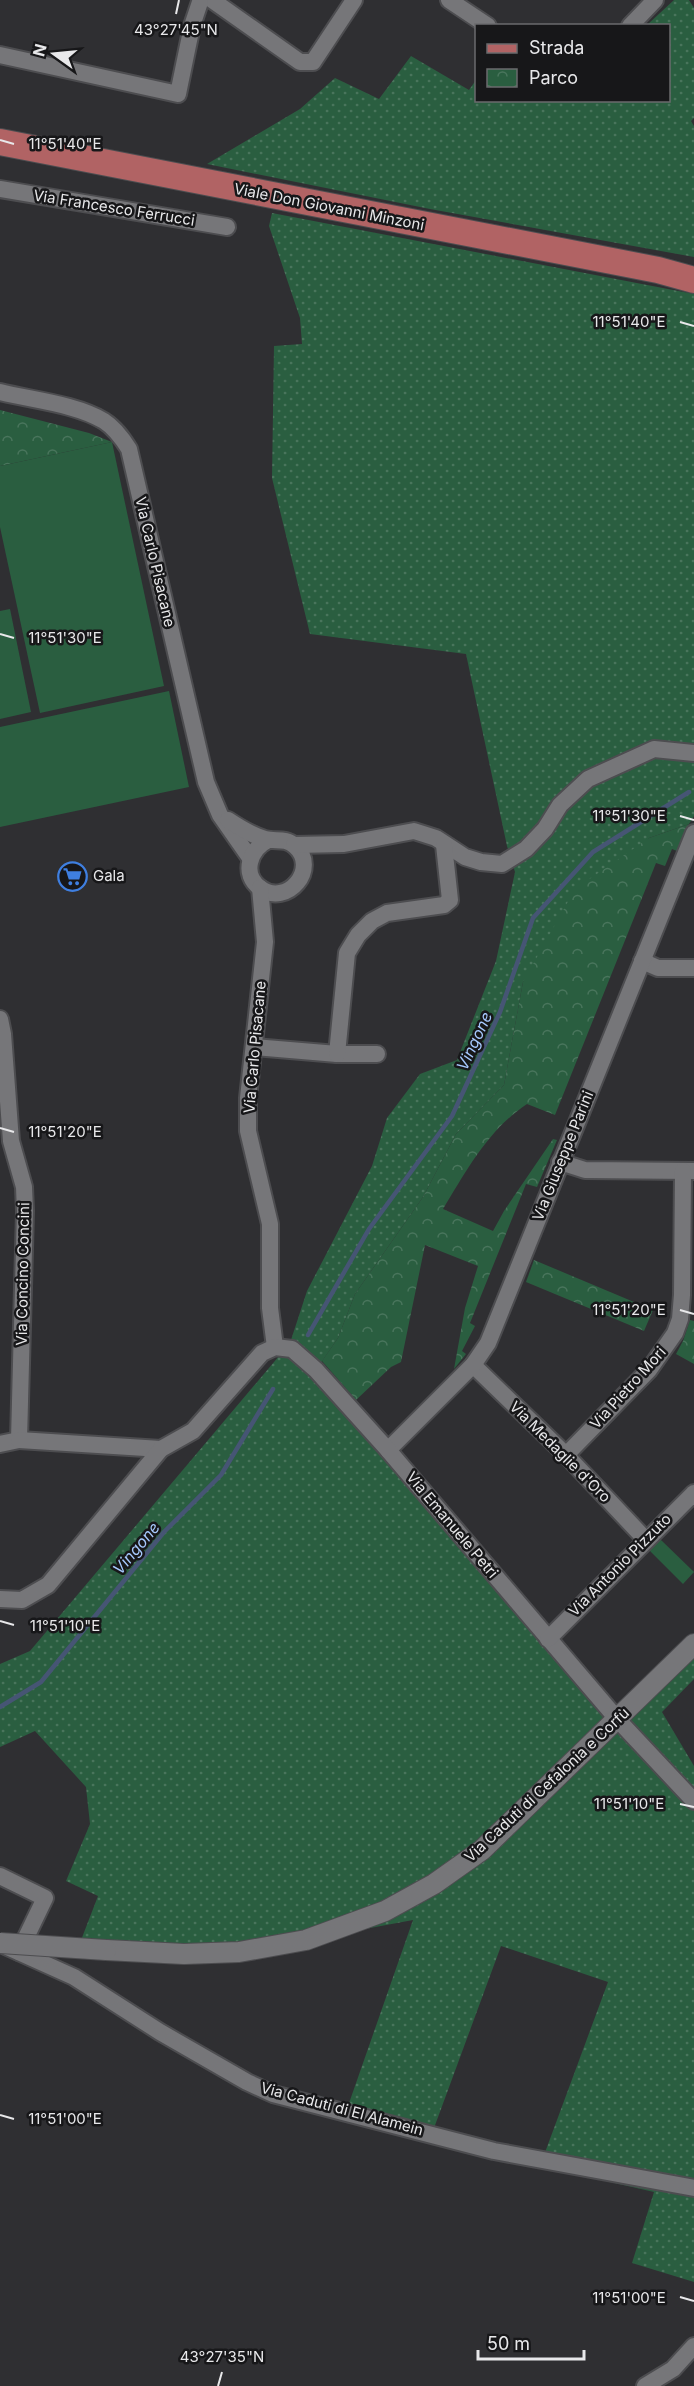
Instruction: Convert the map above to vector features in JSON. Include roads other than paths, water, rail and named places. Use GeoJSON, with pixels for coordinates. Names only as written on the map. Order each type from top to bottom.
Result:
{"type":"FeatureCollection","features":[{"type":"Feature","properties":{"kind":"main road","name":"Viale Don Giovanni Minzoni"},"geometry":{"type":"LineString","coordinates":[[0,142],[658,270],[694,280]]}},
{"type":"Feature","properties":{"kind":"main road","name":"Viale Don Giovanni Minzoni"},"geometry":{"type":"LineString","coordinates":[[658,270],[694,271]]}},
{"type":"Feature","properties":{"kind":"street"},"geometry":{"type":"LineString","coordinates":[[0,55],[178,94],[192,26],[205,1],[300,62],[312,62],[354,0]]}},
{"type":"Feature","properties":{"kind":"street"},"geometry":{"type":"LineString","coordinates":[[449,0],[485,24]]}},
{"type":"Feature","properties":{"kind":"street"},"geometry":{"type":"LineString","coordinates":[[632,24],[656,0]]}},
{"type":"Feature","properties":{"kind":"street","name":"Via Francesco Ferrucci"},"geometry":{"type":"LineString","coordinates":[[0,189],[227,227]]}},
{"type":"Feature","properties":{"kind":"street","name":"Via Carlo Pisacane"},"geometry":{"type":"LineString","coordinates":[[0,392],[84,412],[104,421],[119,434],[129,449],[206,782],[220,814],[250,858]]}},
{"type":"Feature","properties":{"kind":"street"},"geometry":{"type":"LineString","coordinates":[[294,845],[303,859],[304,868],[298,884],[283,893],[275,894],[260,888],[251,875],[250,858],[254,850],[268,840],[277,838],[294,845],[344,844],[414,831],[427,834],[465,857],[481,862],[502,864],[526,849],[545,829],[560,805],[588,779],[654,749],[694,753]]}},
{"type":"Feature","properties":{"kind":"street"},"geometry":{"type":"LineString","coordinates":[[220,814],[246,831],[268,840]]}},
{"type":"Feature","properties":{"kind":"street","name":"Via Giuseppe Parini"},"geometry":{"type":"LineString","coordinates":[[388,1450],[473,1365],[488,1343],[694,833]]}},
{"type":"Feature","properties":{"kind":"street"},"geometry":{"type":"LineString","coordinates":[[304,868],[344,844]]}},
{"type":"Feature","properties":{"kind":"street"},"geometry":{"type":"LineString","coordinates":[[337,1054],[347,953],[358,935],[372,921],[387,913],[444,904],[450,900],[444,844]]}},
{"type":"Feature","properties":{"kind":"street","name":"Via Carlo Pisacane"},"geometry":{"type":"LineString","coordinates":[[260,888],[265,942],[248,1098],[248,1131],[270,1224],[270,1308],[275,1347]]}},
{"type":"Feature","properties":{"kind":"street"},"geometry":{"type":"LineString","coordinates":[[265,942],[283,893]]}},
{"type":"Feature","properties":{"kind":"street"},"geometry":{"type":"LineString","coordinates":[[642,962],[658,968],[694,968]]}},
{"type":"Feature","properties":{"kind":"street","name":"Via Concino Concini"},"geometry":{"type":"LineString","coordinates":[[0,1019],[11,1141],[24,1187],[19,1440]]}},
{"type":"Feature","properties":{"kind":"street"},"geometry":{"type":"LineString","coordinates":[[254,1047],[337,1054],[377,1054]]}},
{"type":"Feature","properties":{"kind":"street"},"geometry":{"type":"LineString","coordinates":[[560,1162],[585,1170],[688,1171]]}},
{"type":"Feature","properties":{"kind":"street","name":"Via Pietro Mori"},"geometry":{"type":"LineString","coordinates":[[566,1455],[650,1370],[675,1332],[680,1319],[682,1295],[688,1171]]}},
{"type":"Feature","properties":{"kind":"street"},"geometry":{"type":"LineString","coordinates":[[0,1599],[22,1600],[48,1585],[161,1449],[193,1431],[262,1353],[275,1347]]}},
{"type":"Feature","properties":{"kind":"street","name":"Via Emanuele Petri"},"geometry":{"type":"LineString","coordinates":[[275,1347],[292,1349],[316,1370],[388,1450],[618,1720],[694,1801]]}},
{"type":"Feature","properties":{"kind":"street","name":"Via Medaglie d'Oro"},"geometry":{"type":"LineString","coordinates":[[473,1365],[566,1455],[646,1540]]}},
{"type":"Feature","properties":{"kind":"street"},"geometry":{"type":"LineString","coordinates":[[0,1444],[19,1440],[161,1449]]}},
{"type":"Feature","properties":{"kind":"street","name":"Via Antonio Pizzuto"},"geometry":{"type":"LineString","coordinates":[[548,1639],[694,1493]]}},
{"type":"Feature","properties":{"kind":"street","name":"Via Caduti di Cefalonia e Corfù"},"geometry":{"type":"LineString","coordinates":[[0,1943],[184,1954],[239,1952],[306,1940],[385,1911],[434,1884],[482,1850],[694,1644]]}},
{"type":"Feature","properties":{"kind":"street"},"geometry":{"type":"LineString","coordinates":[[0,1876],[45,1898],[19,1952]]}},
{"type":"Feature","properties":{"kind":"street","name":"Via Caduti di El Alamein"},"geometry":{"type":"LineString","coordinates":[[0,1943],[74,1977],[160,2032],[247,2082],[273,2094],[494,2151],[694,2188]]}},
{"type":"Feature","properties":{"kind":"street"},"geometry":{"type":"LineString","coordinates":[[645,2386],[673,2369],[694,2346]]}},
{"type":"Feature","properties":{"kind":"waterway","name":"Vingone"},"geometry":{"type":"LineString","coordinates":[[308,1335],[369,1229],[452,1116],[500,1012],[533,918],[593,852],[689,792]]}},
{"type":"Feature","properties":{"kind":"waterway","name":"Vingone"},"geometry":{"type":"LineString","coordinates":[[0,1707],[41,1682],[164,1532],[221,1475],[273,1389]]}},
{"type":"Feature","properties":{"kind":"place","name":"Gala"},"geometry":{"type":"Point","coordinates":[72,876]}}]}
